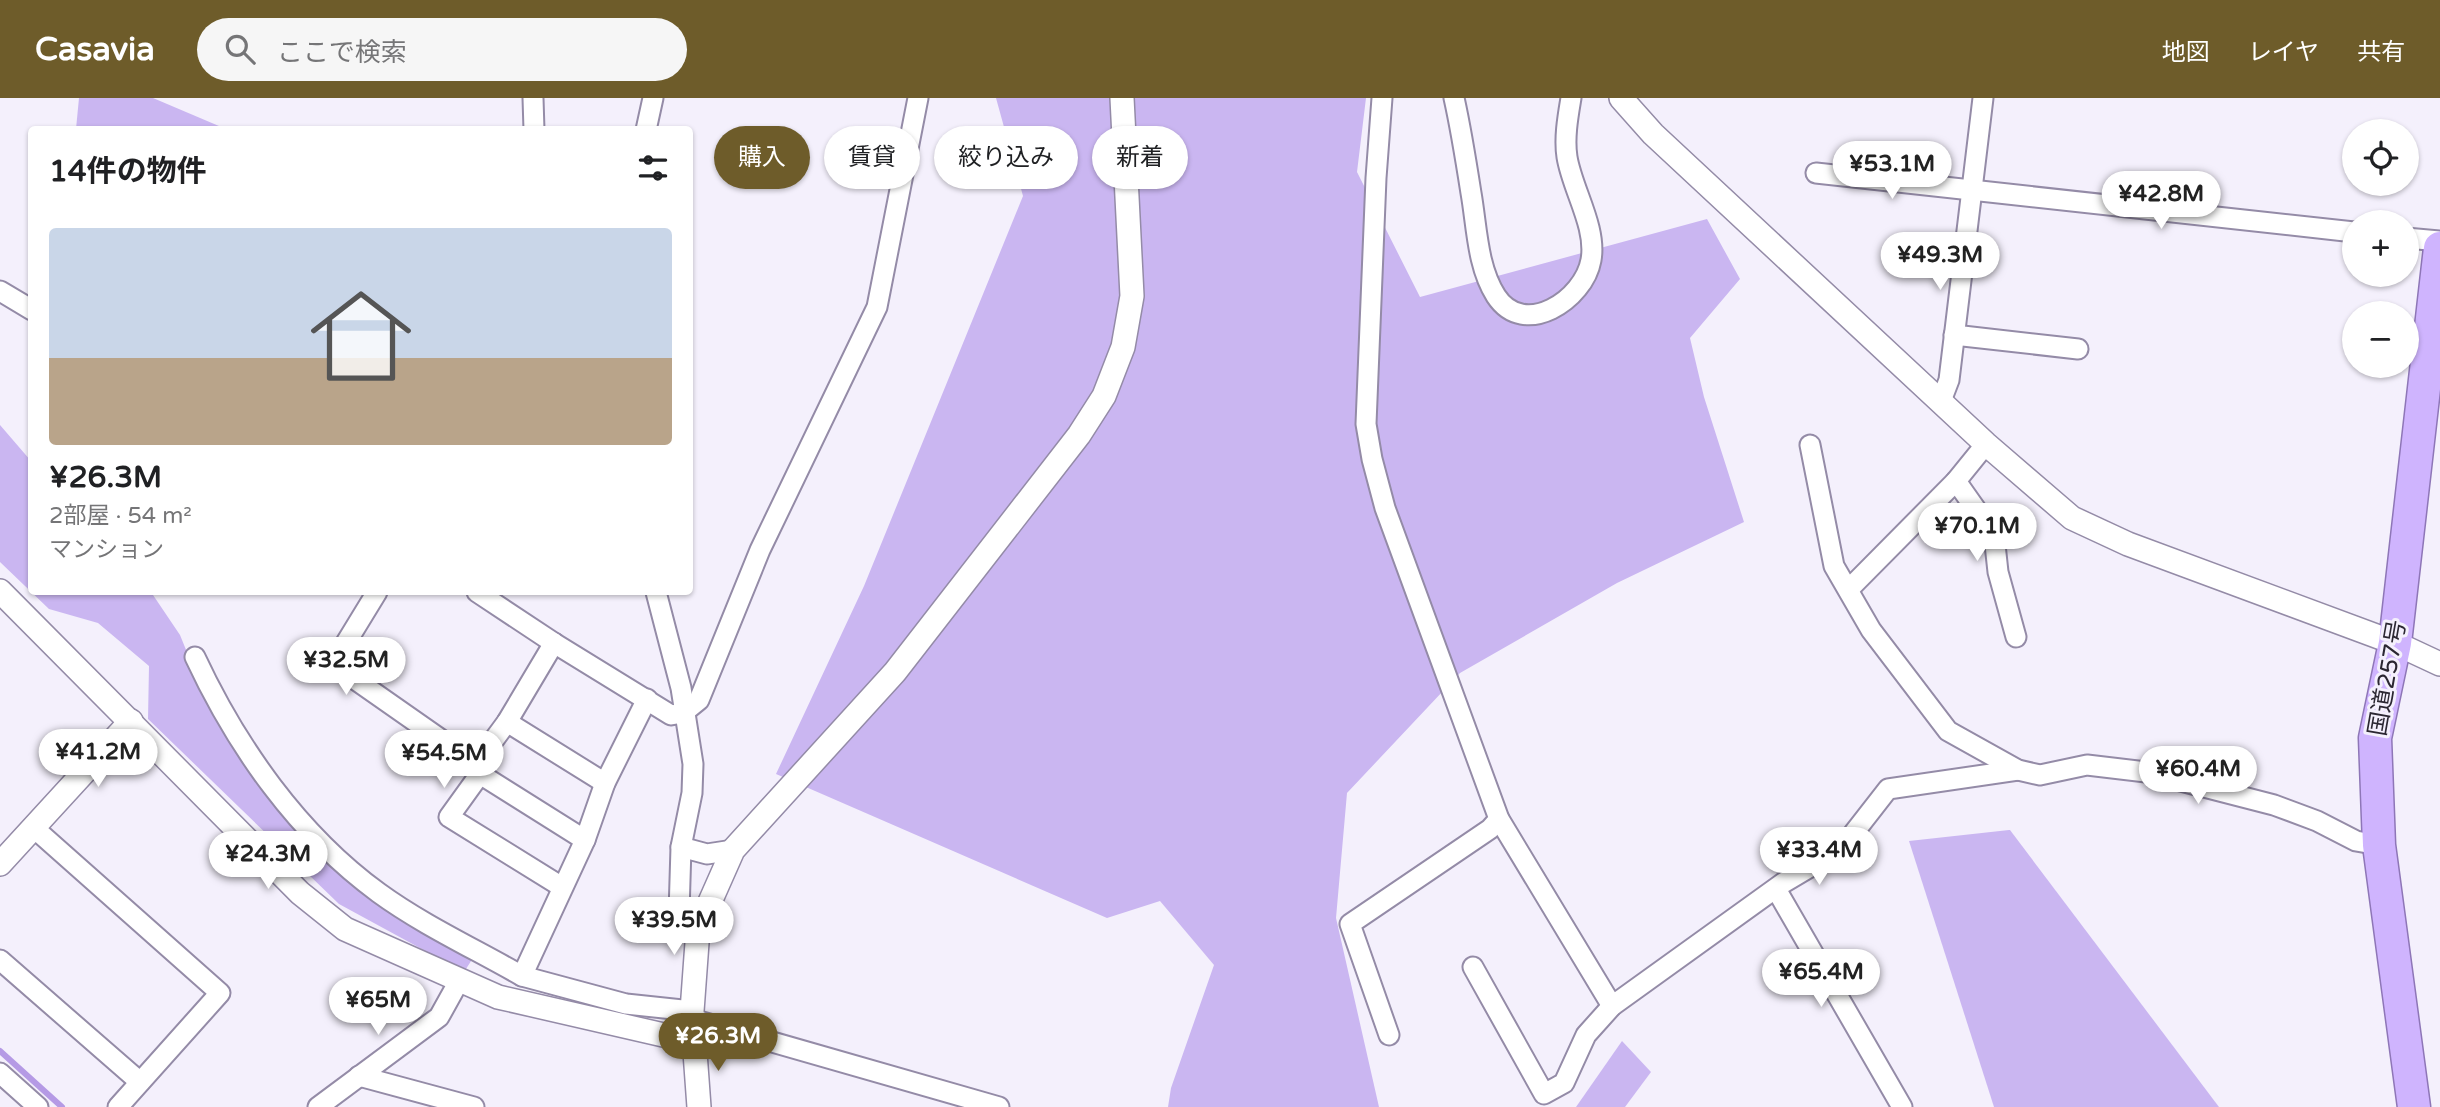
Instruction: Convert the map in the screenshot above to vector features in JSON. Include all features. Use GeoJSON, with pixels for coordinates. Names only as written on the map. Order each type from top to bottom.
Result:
{"type":"FeatureCollection","features":[{"type":"Feature","properties":{"kind":"highway","name":"国道257号"},"geometry":{"type":"LineString","coordinates":[[2414,1107],[2379,845],[2375,738],[2395,643],[2440,248]]}},
{"type":"Feature","properties":{"kind":"street"},"geometry":{"type":"LineString","coordinates":[[533,98],[534,126]]}},
{"type":"Feature","properties":{"kind":"street"},"geometry":{"type":"LineString","coordinates":[[647,126],[653,98]]}},
{"type":"Feature","properties":{"kind":"street"},"geometry":{"type":"LineString","coordinates":[[482,595],[671,715],[683,713],[699,700],[760,550],[877,307],[918,98]]}},
{"type":"Feature","properties":{"kind":"street"},"geometry":{"type":"LineString","coordinates":[[699,1107],[693,1024],[698,929],[733,850],[895,672],[1079,435],[1104,396],[1122,347],[1132,296],[1122,98]]}},
{"type":"Feature","properties":{"kind":"street"},"geometry":{"type":"LineString","coordinates":[[1382,98],[1367,397],[1367,424],[1372,459],[1385,508],[1499,818],[1612,1006]]}},
{"type":"Feature","properties":{"kind":"street"},"geometry":{"type":"LineString","coordinates":[[1454,98],[1486,275],[1503,304],[1522,316],[1533,317],[1545,313],[1572,293],[1586,274],[1592,256],[1566,155],[1571,98]]}},
{"type":"Feature","properties":{"kind":"street"},"geometry":{"type":"LineString","coordinates":[[1621,98],[1653,134],[1986,444],[2072,517],[2092,530],[2395,643],[2440,664]]}},
{"type":"Feature","properties":{"kind":"street"},"geometry":{"type":"LineString","coordinates":[[1941,401],[1949,380],[1983,98]]}},
{"type":"Feature","properties":{"kind":"street"},"geometry":{"type":"LineString","coordinates":[[1816,173],[2342,231]]}},
{"type":"Feature","properties":{"kind":"street"},"geometry":{"type":"LineString","coordinates":[[2419,239],[2440,241]]}},
{"type":"Feature","properties":{"kind":"street"},"geometry":{"type":"LineString","coordinates":[[0,290],[28,308]]}},
{"type":"Feature","properties":{"kind":"street"},"geometry":{"type":"LineString","coordinates":[[1954,335],[2078,349]]}},
{"type":"Feature","properties":{"kind":"street"},"geometry":{"type":"LineString","coordinates":[[1849,589],[1956,481],[1986,444]]}},
{"type":"Feature","properties":{"kind":"street"},"geometry":{"type":"LineString","coordinates":[[1810,445],[1834,566],[1871,630],[1948,731],[2018,770],[2040,775],[2087,765],[2146,772],[2274,805],[2317,821],[2356,841],[2379,845]]}},
{"type":"Feature","properties":{"kind":"street"},"geometry":{"type":"LineString","coordinates":[[1956,481],[1994,535],[1998,572],[2016,637]]}},
{"type":"Feature","properties":{"kind":"street"},"geometry":{"type":"LineString","coordinates":[[0,591],[300,893],[345,929],[498,997],[550,1012],[693,1024]]}},
{"type":"Feature","properties":{"kind":"street"},"geometry":{"type":"LineString","coordinates":[[375,595],[333,664],[478,769],[585,840]]}},
{"type":"Feature","properties":{"kind":"street"},"geometry":{"type":"LineString","coordinates":[[657,595],[681,688],[693,764],[692,793],[681,847],[679,913],[687,924],[698,929]]}},
{"type":"Feature","properties":{"kind":"street"},"geometry":{"type":"LineString","coordinates":[[554,643],[449,817],[562,887]]}},
{"type":"Feature","properties":{"kind":"street"},"geometry":{"type":"LineString","coordinates":[[195,657],[217,704],[242,746],[318,838],[378,893],[522,976],[999,1107]]}},
{"type":"Feature","properties":{"kind":"street"},"geometry":{"type":"LineString","coordinates":[[522,976],[585,840],[605,783],[647,699]]}},
{"type":"Feature","properties":{"kind":"street"},"geometry":{"type":"LineString","coordinates":[[0,864],[131,722]]}},
{"type":"Feature","properties":{"kind":"street"},"geometry":{"type":"LineString","coordinates":[[507,722],[605,783]]}},
{"type":"Feature","properties":{"kind":"street"},"geometry":{"type":"LineString","coordinates":[[1473,967],[1544,1094],[1564,1083],[1586,1035],[1612,1006],[1776,889],[1842,849],[1888,789],[2018,770]]}},
{"type":"Feature","properties":{"kind":"street"},"geometry":{"type":"LineString","coordinates":[[1389,1035],[1350,924],[1490,829],[1499,818]]}},
{"type":"Feature","properties":{"kind":"street"},"geometry":{"type":"LineString","coordinates":[[34,828],[220,993],[118,1107]]}},
{"type":"Feature","properties":{"kind":"street"},"geometry":{"type":"LineString","coordinates":[[681,847],[708,855],[733,850]]}},
{"type":"Feature","properties":{"kind":"street"},"geometry":{"type":"LineString","coordinates":[[1776,889],[1902,1107]]}},
{"type":"Feature","properties":{"kind":"street"},"geometry":{"type":"LineString","coordinates":[[0,960],[140,1082]]}},
{"type":"Feature","properties":{"kind":"street"},"geometry":{"type":"LineString","coordinates":[[318,1107],[439,1017],[459,981]]}},
{"type":"Feature","properties":{"kind":"street"},"geometry":{"type":"LineString","coordinates":[[0,1073],[38,1107]]}},
{"type":"Feature","properties":{"kind":"street"},"geometry":{"type":"LineString","coordinates":[[359,1076],[474,1107]]}},
{"type":"Feature","properties":{"kind":"shaded area"},"geometry":{"type":"Polygon","coordinates":[[[79,98],[153,98],[219,126],[76,126],[79,98]]]}},
{"type":"Feature","properties":{"kind":"shaded area"},"geometry":{"type":"Polygon","coordinates":[[[996,98],[1366,98],[1357,172],[1420,297],[1707,219],[1740,279],[1690,338],[1704,397],[1744,522],[1617,583],[1460,673],[1347,793],[1336,918],[1379,1107],[1168,1107],[1171,1088],[1214,965],[1160,901],[1107,918],[776,774],[864,586],[1023,196],[1021,189],[1078,189],[1078,126],[1004,126],[996,98]]]}},
{"type":"Feature","properties":{"kind":"shaded area"},"geometry":{"type":"Polygon","coordinates":[[[0,425],[28,458],[28,589],[0,562],[0,425]]]}},
{"type":"Feature","properties":{"kind":"shaded area"},"geometry":{"type":"Polygon","coordinates":[[[34,595],[153,595],[180,635],[210,709],[268,791],[473,958],[464,972],[339,904],[148,719],[149,666],[98,623],[49,609],[34,595]]]}},
{"type":"Feature","properties":{"kind":"shaded area"},"geometry":{"type":"Polygon","coordinates":[[[2010,830],[2219,1107],[1994,1107],[1909,841],[2010,830]]]}},
{"type":"Feature","properties":{"kind":"shaded area"},"geometry":{"type":"Polygon","coordinates":[[[1622,1041],[1651,1072],[1625,1107],[1576,1107],[1622,1041]]]}},
{"type":"Feature","properties":{"kind":"waterway"},"geometry":{"type":"LineString","coordinates":[[0,1051],[62,1107]]}}]}
